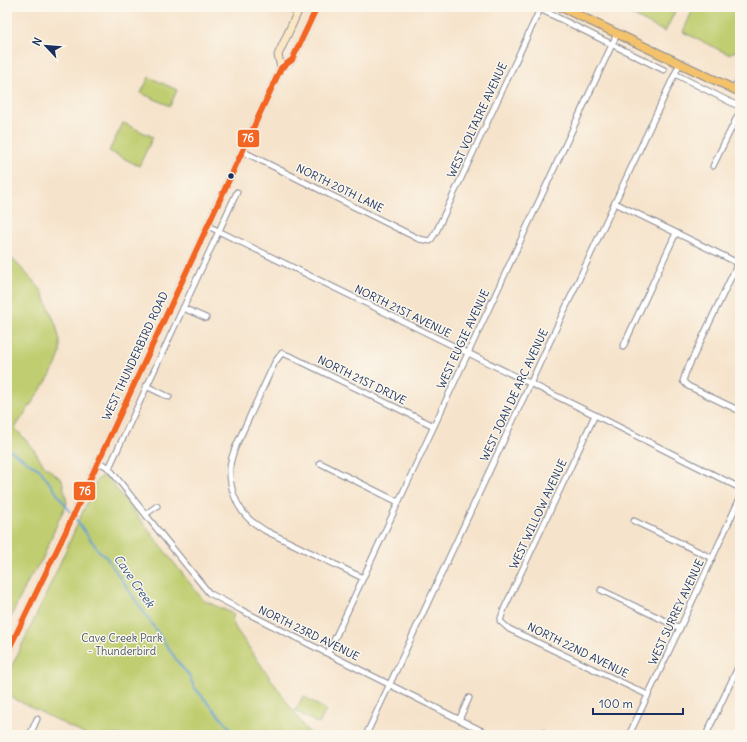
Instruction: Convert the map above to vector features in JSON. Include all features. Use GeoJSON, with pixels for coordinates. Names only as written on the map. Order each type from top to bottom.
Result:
{"type":"FeatureCollection","features":[{"type":"Feature","properties":{"kind":"main road","name":"WEST THUNDERBIRD ROAD"},"geometry":{"type":"LineString","coordinates":[[281,68],[278,55],[300,7]]}},
{"type":"Feature","properties":{"kind":"main road","name":"WEST THUNDERBIRD ROAD"},"geometry":{"type":"LineString","coordinates":[[7,653],[82,498],[281,68],[292,60],[317,7]]}},
{"type":"Feature","properties":{"kind":"main road"},"geometry":{"type":"LineString","coordinates":[[561,7],[572,9],[617,34],[737,91]]}},
{"type":"Feature","properties":{"kind":"street"},"geometry":{"type":"LineString","coordinates":[[539,8],[664,70]]}},
{"type":"Feature","properties":{"kind":"street","name":"WEST VOLTAIRE AVENUE"},"geometry":{"type":"LineString","coordinates":[[430,241],[436,232],[539,8]]}},
{"type":"Feature","properties":{"kind":"street","name":"WEST EUGIE AVENUE"},"geometry":{"type":"LineString","coordinates":[[328,653],[617,34]]}},
{"type":"Feature","properties":{"kind":"street","name":"WEST JOAN DE ARC AVENUE"},"geometry":{"type":"LineString","coordinates":[[366,735],[680,63]]}},
{"type":"Feature","properties":{"kind":"street"},"geometry":{"type":"LineString","coordinates":[[675,74],[740,107]]}},
{"type":"Feature","properties":{"kind":"street"},"geometry":{"type":"LineString","coordinates":[[737,91],[740,77]]}},
{"type":"Feature","properties":{"kind":"street"},"geometry":{"type":"LineString","coordinates":[[713,166],[740,111]]}},
{"type":"Feature","properties":{"kind":"street","name":"NORTH 20TH LANE"},"geometry":{"type":"LineString","coordinates":[[242,151],[419,239],[430,241]]}},
{"type":"Feature","properties":{"kind":"street","name":"WEST THUNDERBIRD ROAD"},"geometry":{"type":"LineString","coordinates":[[109,468],[237,192]]}},
{"type":"Feature","properties":{"kind":"street"},"geometry":{"type":"LineString","coordinates":[[615,203],[739,264],[683,381],[688,386],[740,411]]}},
{"type":"Feature","properties":{"kind":"street","name":"NORTH 21ST AVENUE"},"geometry":{"type":"LineString","coordinates":[[208,226],[595,415],[740,488]]}},
{"type":"Feature","properties":{"kind":"street"},"geometry":{"type":"LineString","coordinates":[[622,347],[676,232]]}},
{"type":"Feature","properties":{"kind":"street"},"geometry":{"type":"LineString","coordinates":[[183,308],[206,318]]}},
{"type":"Feature","properties":{"kind":"street","name":"NORTH 21ST DRIVE"},"geometry":{"type":"LineString","coordinates":[[363,578],[266,531],[242,511],[233,493],[230,468],[232,456],[275,362],[282,353],[292,357],[434,426]]}},
{"type":"Feature","properties":{"kind":"street","name":"WEST THUNDERBIRD ROAD"},"geometry":{"type":"LineString","coordinates":[[146,386],[169,397]]}},
{"type":"Feature","properties":{"kind":"street","name":"WEST WILLOW AVENUE"},"geometry":{"type":"LineString","coordinates":[[500,621],[504,609],[595,415]]}},
{"type":"Feature","properties":{"kind":"street","name":"NORTH 23RD AVENUE"},"geometry":{"type":"LineString","coordinates":[[98,462],[109,468],[209,593],[490,735]]}},
{"type":"Feature","properties":{"kind":"street"},"geometry":{"type":"LineString","coordinates":[[320,463],[398,502]]}},
{"type":"Feature","properties":{"kind":"street","name":"WEST SURREY AVENUE"},"geometry":{"type":"LineString","coordinates":[[629,735],[740,498]]}},
{"type":"Feature","properties":{"kind":"street"},"geometry":{"type":"LineString","coordinates":[[146,514],[157,506]]}},
{"type":"Feature","properties":{"kind":"street"},"geometry":{"type":"LineString","coordinates":[[634,521],[712,558]]}},
{"type":"Feature","properties":{"kind":"street"},"geometry":{"type":"LineString","coordinates":[[601,590],[680,628]]}},
{"type":"Feature","properties":{"kind":"street","name":"NORTH 22ND AVENUE"},"geometry":{"type":"LineString","coordinates":[[500,621],[510,628],[648,695]]}},
{"type":"Feature","properties":{"kind":"street"},"geometry":{"type":"LineString","coordinates":[[706,735],[740,663]]}},
{"type":"Feature","properties":{"kind":"street"},"geometry":{"type":"LineString","coordinates":[[459,720],[469,698]]}},
{"type":"Feature","properties":{"kind":"street"},"geometry":{"type":"LineString","coordinates":[[30,735],[37,720]]}},
{"type":"Feature","properties":{"kind":"green space"},"geometry":{"type":"Polygon","coordinates":[[[625,7],[677,7],[665,32],[626,12],[625,7]]]}},
{"type":"Feature","properties":{"kind":"green space"},"geometry":{"type":"Polygon","coordinates":[[[694,7],[740,7],[740,43],[736,51],[728,54],[683,32],[694,7]]]}},
{"type":"Feature","properties":{"kind":"green space"},"geometry":{"type":"Polygon","coordinates":[[[149,77],[177,90],[170,106],[141,93],[149,77]]]}},
{"type":"Feature","properties":{"kind":"green space"},"geometry":{"type":"Polygon","coordinates":[[[123,123],[153,137],[139,166],[109,151],[123,123]]]}},
{"type":"Feature","properties":{"kind":"green space"},"geometry":{"type":"Polygon","coordinates":[[[7,253],[42,291],[56,325],[60,341],[60,354],[56,365],[15,428],[31,446],[44,465],[62,480],[67,503],[42,560],[30,577],[7,625],[7,253]]]}},
{"type":"Feature","properties":{"kind":"green space","name":"Cave Creek Park - Thunderbird"},"geometry":{"type":"Polygon","coordinates":[[[104,476],[111,482],[203,600],[234,614],[232,621],[236,629],[307,731],[314,735],[86,735],[7,695],[7,676],[44,599],[97,480],[104,476]]]}},
{"type":"Feature","properties":{"kind":"green space"},"geometry":{"type":"Polygon","coordinates":[[[303,696],[326,710],[319,724],[295,711],[303,696]]]}},
{"type":"Feature","properties":{"kind":"waterway","name":"Cave Creek"},"geometry":{"type":"LineString","coordinates":[[7,448],[40,470],[72,514]]}},
{"type":"Feature","properties":{"kind":"waterway","name":"Cave Creek"},"geometry":{"type":"LineString","coordinates":[[75,518],[99,551],[106,557],[180,665],[189,675],[194,687],[236,735]]}},
{"type":"Feature","properties":{"kind":"transit line","name":"76"},"geometry":{"type":"LineString","coordinates":[[7,653],[66,531],[281,68],[292,60],[317,7]]}}]}
